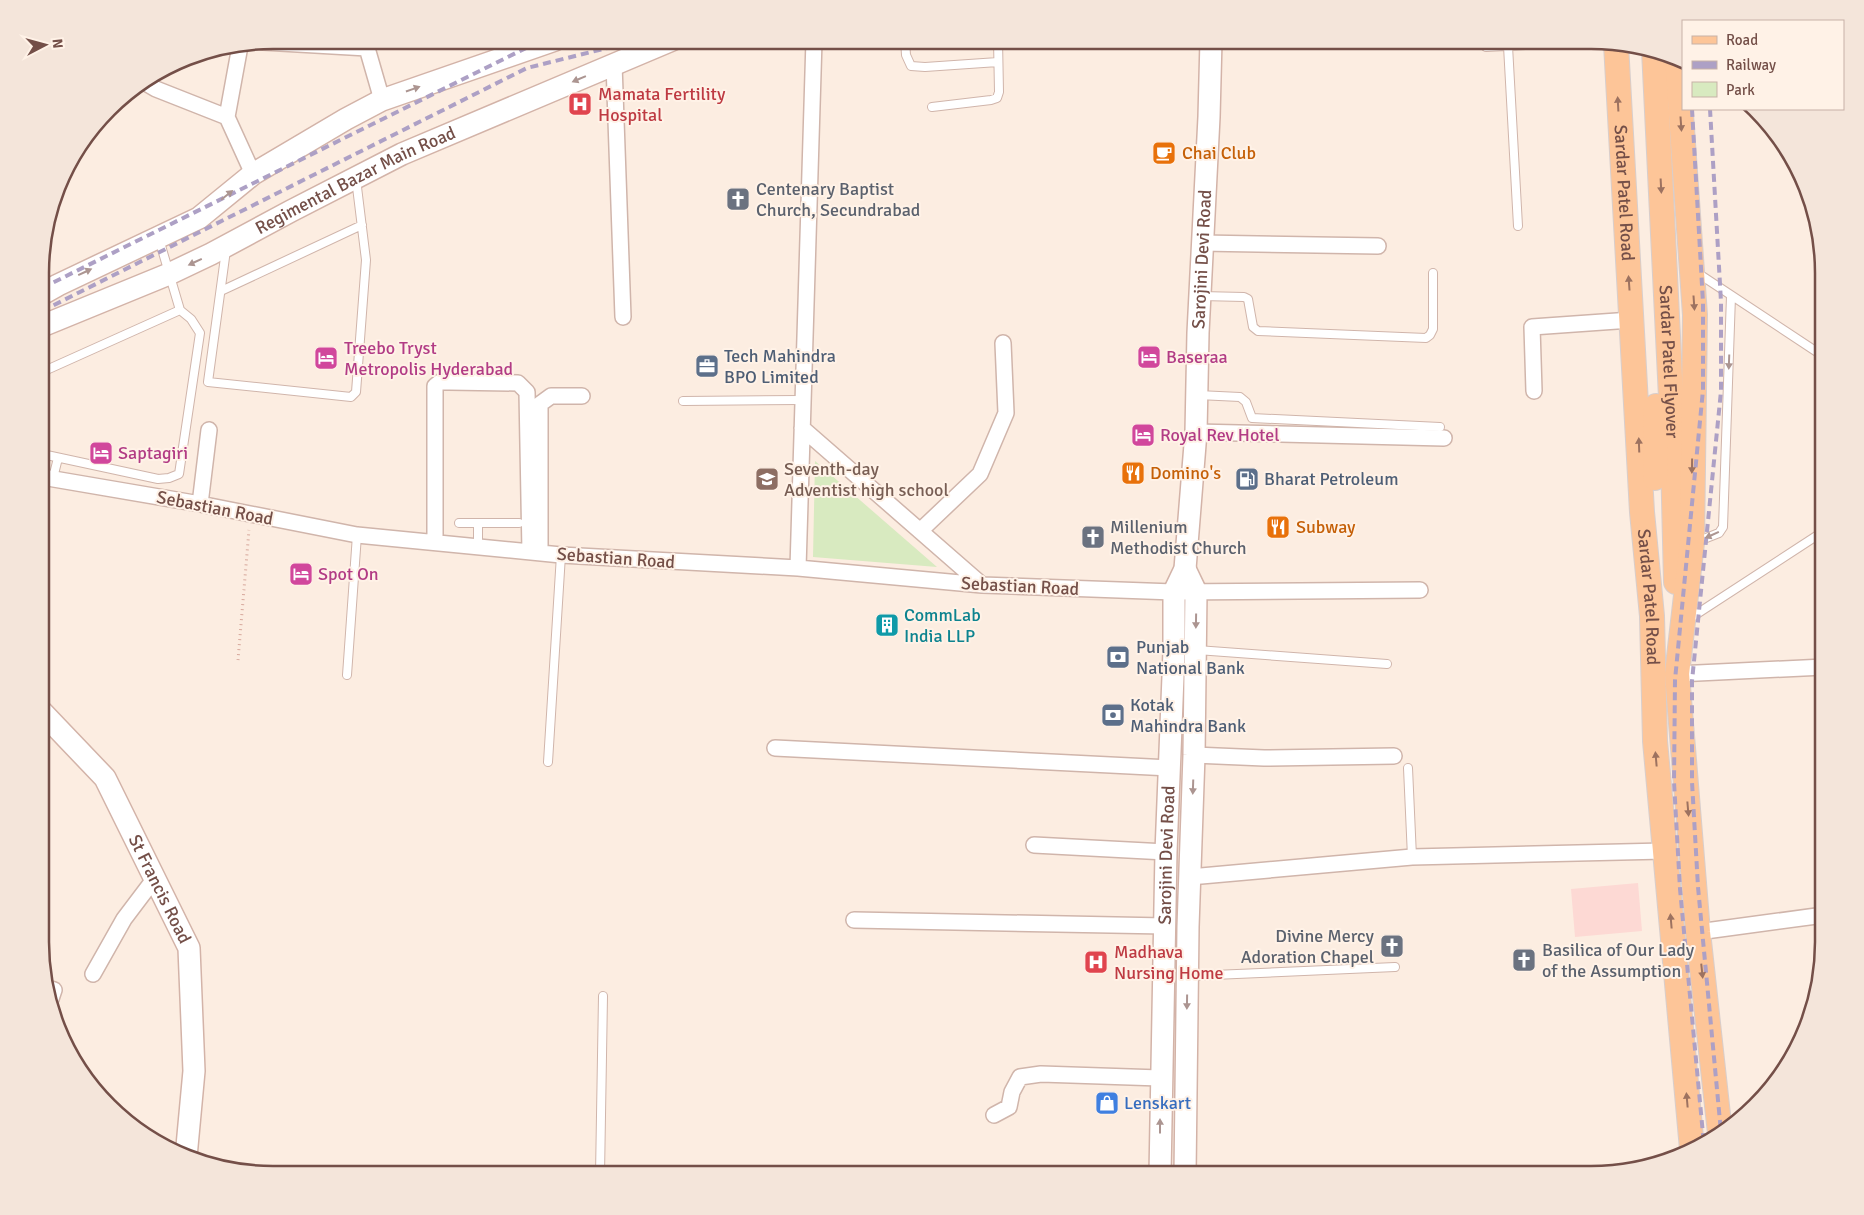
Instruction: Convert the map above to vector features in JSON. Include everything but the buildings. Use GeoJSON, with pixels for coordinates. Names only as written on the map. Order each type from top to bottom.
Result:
{"type":"FeatureCollection","features":[{"type":"Feature","properties":{"kind":"main road"},"geometry":{"type":"LineString","coordinates":[[49,291],[199,218],[253,174],[382,100],[529,49]]}},
{"type":"Feature","properties":{"kind":"main road","name":"Regimental Bazar Main Road"},"geometry":{"type":"LineString","coordinates":[[49,323],[169,274],[402,154],[650,49]]}},
{"type":"Feature","properties":{"kind":"main road","name":"Sarojini Devi Road"},"geometry":{"type":"LineString","coordinates":[[1160,1166],[1160,1078],[1174,651],[1174,592],[1185,569],[1196,432],[1201,243],[1209,117],[1211,49]]}},
{"type":"Feature","properties":{"kind":"main road","name":"Sardar Patel Road"},"geometry":{"type":"LineString","coordinates":[[1616,50],[1642,512],[1652,616],[1655,742],[1691,1143]]}},
{"type":"Feature","properties":{"kind":"main road","name":"Sardar Patel Flyover"},"geometry":{"type":"LineString","coordinates":[[1637,53],[1664,418],[1678,674]]}},
{"type":"Feature","properties":{"kind":"main road","name":"Sardar Patel Flyover"},"geometry":{"type":"LineString","coordinates":[[1652,616],[1664,418],[1654,58]]}},
{"type":"Feature","properties":{"kind":"main road","name":"Sardar Patel Road"},"geometry":{"type":"LineString","coordinates":[[1678,66],[1695,315],[1692,543],[1678,674],[1698,932],[1719,1126]]}},
{"type":"Feature","properties":{"kind":"main road"},"geometry":{"type":"LineString","coordinates":[[49,297],[62,317]]}},
{"type":"Feature","properties":{"kind":"main road","name":"Sarojini Devi Road"},"geometry":{"type":"LineString","coordinates":[[1185,569],[1196,592],[1185,1166]]}},
{"type":"Feature","properties":{"kind":"main road","name":"St Francis Road"},"geometry":{"type":"LineString","coordinates":[[49,719],[105,778],[189,948],[194,1071],[187,1149]]}},
{"type":"Feature","properties":{"kind":"street"},"geometry":{"type":"LineString","coordinates":[[368,49],[382,100]]}},
{"type":"Feature","properties":{"kind":"street"},"geometry":{"type":"LineString","coordinates":[[798,568],[814,49]]}},
{"type":"Feature","properties":{"kind":"street"},"geometry":{"type":"LineString","coordinates":[[239,52],[227,117],[253,174]]}},
{"type":"Feature","properties":{"kind":"street"},"geometry":{"type":"LineString","coordinates":[[614,64],[623,317]]}},
{"type":"Feature","properties":{"kind":"street"},"geometry":{"type":"LineString","coordinates":[[149,85],[227,117]]}},
{"type":"Feature","properties":{"kind":"street"},"geometry":{"type":"LineString","coordinates":[[1201,243],[1378,246]]}},
{"type":"Feature","properties":{"kind":"street"},"geometry":{"type":"LineString","coordinates":[[1534,391],[1532,327],[1632,320]]}},
{"type":"Feature","properties":{"kind":"street"},"geometry":{"type":"LineString","coordinates":[[920,531],[980,474],[1006,413],[1003,344]]}},
{"type":"Feature","properties":{"kind":"street"},"geometry":{"type":"LineString","coordinates":[[435,542],[435,386],[440,382],[518,383],[527,392],[535,552]]}},
{"type":"Feature","properties":{"kind":"street"},"geometry":{"type":"LineString","coordinates":[[535,552],[540,404],[552,396],[582,396]]}},
{"type":"Feature","properties":{"kind":"street"},"geometry":{"type":"LineString","coordinates":[[802,428],[982,586]]}},
{"type":"Feature","properties":{"kind":"street"},"geometry":{"type":"LineString","coordinates":[[200,504],[209,430]]}},
{"type":"Feature","properties":{"kind":"street"},"geometry":{"type":"LineString","coordinates":[[1196,432],[1442,432]]}},
{"type":"Feature","properties":{"kind":"street","name":"Sebastian Road"},"geometry":{"type":"LineString","coordinates":[[49,478],[167,488],[200,504],[357,535],[561,555],[798,568],[982,586],[1174,592],[1420,590]]}},
{"type":"Feature","properties":{"kind":"street"},"geometry":{"type":"LineString","coordinates":[[1678,674],[1815,667]]}},
{"type":"Feature","properties":{"kind":"street"},"geometry":{"type":"LineString","coordinates":[[775,748],[1170,768]]}},
{"type":"Feature","properties":{"kind":"street"},"geometry":{"type":"LineString","coordinates":[[1194,755],[1264,758],[1394,756]]}},
{"type":"Feature","properties":{"kind":"street"},"geometry":{"type":"LineString","coordinates":[[1034,845],[1166,852]]}},
{"type":"Feature","properties":{"kind":"street"},"geometry":{"type":"LineString","coordinates":[[1190,877],[1412,857],[1664,851]]}},
{"type":"Feature","properties":{"kind":"street"},"geometry":{"type":"LineString","coordinates":[[93,974],[124,920],[155,878]]}},
{"type":"Feature","properties":{"kind":"street"},"geometry":{"type":"LineString","coordinates":[[1698,932],[1815,916]]}},
{"type":"Feature","properties":{"kind":"street"},"geometry":{"type":"LineString","coordinates":[[854,920],[1165,926]]}},
{"type":"Feature","properties":{"kind":"street"},"geometry":{"type":"LineString","coordinates":[[994,1115],[1009,1108],[1012,1092],[1020,1077],[1041,1074],[1160,1078]]}},
{"type":"Feature","properties":{"kind":"lane"},"geometry":{"type":"LineString","coordinates":[[906,49],[906,55],[912,66],[998,62]]}},
{"type":"Feature","properties":{"kind":"lane"},"geometry":{"type":"LineString","coordinates":[[932,107],[997,98],[999,92],[998,49]]}},
{"type":"Feature","properties":{"kind":"lane"},"geometry":{"type":"LineString","coordinates":[[1508,49],[1518,226]]}},
{"type":"Feature","properties":{"kind":"lane"},"geometry":{"type":"LineString","coordinates":[[227,245],[208,382],[351,397],[356,392],[366,260],[356,178]]}},
{"type":"Feature","properties":{"kind":"lane"},"geometry":{"type":"LineString","coordinates":[[221,291],[362,224]]}},
{"type":"Feature","properties":{"kind":"lane"},"geometry":{"type":"LineString","coordinates":[[49,456],[158,479],[167,488],[179,474],[200,333],[191,319],[180,310],[158,238]]}},
{"type":"Feature","properties":{"kind":"lane"},"geometry":{"type":"LineString","coordinates":[[1692,269],[1815,350]]}},
{"type":"Feature","properties":{"kind":"lane"},"geometry":{"type":"LineString","coordinates":[[1199,296],[1244,297],[1248,299],[1253,328],[1258,331],[1426,338],[1433,329],[1433,273]]}},
{"type":"Feature","properties":{"kind":"lane"},"geometry":{"type":"LineString","coordinates":[[1692,543],[1719,533],[1723,527],[1731,296]]}},
{"type":"Feature","properties":{"kind":"lane"},"geometry":{"type":"LineString","coordinates":[[49,369],[180,310]]}},
{"type":"Feature","properties":{"kind":"lane"},"geometry":{"type":"LineString","coordinates":[[1197,395],[1240,398],[1246,402],[1252,418],[1442,432]]}},
{"type":"Feature","properties":{"kind":"lane"},"geometry":{"type":"LineString","coordinates":[[682,401],[802,400]]}},
{"type":"Feature","properties":{"kind":"lane"},"geometry":{"type":"LineString","coordinates":[[49,476],[58,458]]}},
{"type":"Feature","properties":{"kind":"lane"},"geometry":{"type":"LineString","coordinates":[[459,523],[519,524]]}},
{"type":"Feature","properties":{"kind":"lane"},"geometry":{"type":"LineString","coordinates":[[478,523],[478,547]]}},
{"type":"Feature","properties":{"kind":"lane"},"geometry":{"type":"LineString","coordinates":[[347,675],[357,535]]}},
{"type":"Feature","properties":{"kind":"lane"},"geometry":{"type":"LineString","coordinates":[[1684,622],[1815,537]]}},
{"type":"Feature","properties":{"kind":"lane"},"geometry":{"type":"LineString","coordinates":[[548,762],[561,555]]}},
{"type":"Feature","properties":{"kind":"lane"},"geometry":{"type":"LineString","coordinates":[[1195,650],[1387,664]]}},
{"type":"Feature","properties":{"kind":"lane"},"geometry":{"type":"LineString","coordinates":[[1408,768],[1412,857]]}},
{"type":"Feature","properties":{"kind":"lane"},"geometry":{"type":"LineString","coordinates":[[1188,976],[1395,967]]}},
{"type":"Feature","properties":{"kind":"lane"},"geometry":{"type":"LineString","coordinates":[[600,1166],[603,996]]}},
{"type":"Feature","properties":{"kind":"path"},"geometry":{"type":"LineString","coordinates":[[238,660],[250,514]]}},
{"type":"Feature","properties":{"kind":"shaded area"},"geometry":{"type":"Polygon","coordinates":[[[1638,883],[1642,931],[1575,937],[1571,889],[1638,883]]]}},
{"type":"Feature","properties":{"kind":"green space"},"geometry":{"type":"Polygon","coordinates":[[[815,461],[937,567],[813,557],[815,461]]]}},
{"type":"Feature","properties":{"kind":"railway"},"geometry":{"type":"LineString","coordinates":[[49,285],[524,49]]}},
{"type":"Feature","properties":{"kind":"railway"},"geometry":{"type":"LineString","coordinates":[[49,307],[527,68],[603,49]]}},
{"type":"Feature","properties":{"kind":"railway"},"geometry":{"type":"LineString","coordinates":[[1692,110],[1703,303],[1703,390],[1675,680],[1674,782],[1680,889],[1703,1136]]}},
{"type":"Feature","properties":{"kind":"railway"},"geometry":{"type":"LineString","coordinates":[[1710,110],[1721,302],[1721,391],[1692,681],[1692,782],[1698,887],[1720,1126]]}},
{"type":"Feature","properties":{"kind":"place","name":"Mamata Fertility Hospital"},"geometry":{"type":"Point","coordinates":[580,104]}},
{"type":"Feature","properties":{"kind":"place","name":"Chai Club"},"geometry":{"type":"Point","coordinates":[1164,153]}},
{"type":"Feature","properties":{"kind":"place","name":"Centenary Baptist Church, Secundrabad"},"geometry":{"type":"Point","coordinates":[738,199]}},
{"type":"Feature","properties":{"kind":"place","name":"Baseraa"},"geometry":{"type":"Point","coordinates":[1149,357]}},
{"type":"Feature","properties":{"kind":"place","name":"Treebo Tryst Metropolis Hyderabad"},"geometry":{"type":"Point","coordinates":[326,358]}},
{"type":"Feature","properties":{"kind":"place","name":"Tech Mahindra BPO Limited"},"geometry":{"type":"Point","coordinates":[707,366]}},
{"type":"Feature","properties":{"kind":"place","name":"Royal Rev Hotel"},"geometry":{"type":"Point","coordinates":[1143,435]}},
{"type":"Feature","properties":{"kind":"place","name":"Saptagiri"},"geometry":{"type":"Point","coordinates":[101,453]}},
{"type":"Feature","properties":{"kind":"place","name":"Domino's"},"geometry":{"type":"Point","coordinates":[1133,473]}},
{"type":"Feature","properties":{"kind":"place","name":"Seventh-day Adventist high school"},"geometry":{"type":"Point","coordinates":[767,479]}},
{"type":"Feature","properties":{"kind":"place","name":"Bharat Petroleum"},"geometry":{"type":"Point","coordinates":[1247,479]}},
{"type":"Feature","properties":{"kind":"place","name":"Subway"},"geometry":{"type":"Point","coordinates":[1278,527]}},
{"type":"Feature","properties":{"kind":"place","name":"Millenium Methodist Church"},"geometry":{"type":"Point","coordinates":[1093,537]}},
{"type":"Feature","properties":{"kind":"place","name":"Spot On"},"geometry":{"type":"Point","coordinates":[301,574]}},
{"type":"Feature","properties":{"kind":"place","name":"CommLab India LLP"},"geometry":{"type":"Point","coordinates":[887,625]}},
{"type":"Feature","properties":{"kind":"place","name":"Punjab National Bank"},"geometry":{"type":"Point","coordinates":[1118,657]}},
{"type":"Feature","properties":{"kind":"place","name":"Kotak Mahindra Bank"},"geometry":{"type":"Point","coordinates":[1113,715]}},
{"type":"Feature","properties":{"kind":"place","name":"Divine Mercy Adoration Chapel"},"geometry":{"type":"Point","coordinates":[1392,946]}},
{"type":"Feature","properties":{"kind":"place","name":"Basilica of Our Lady of the Assumption"},"geometry":{"type":"Point","coordinates":[1524,960]}},
{"type":"Feature","properties":{"kind":"place","name":"Madhava Nursing Home"},"geometry":{"type":"Point","coordinates":[1096,962]}},
{"type":"Feature","properties":{"kind":"place","name":"Lenskart"},"geometry":{"type":"Point","coordinates":[1107,1103]}}]}
